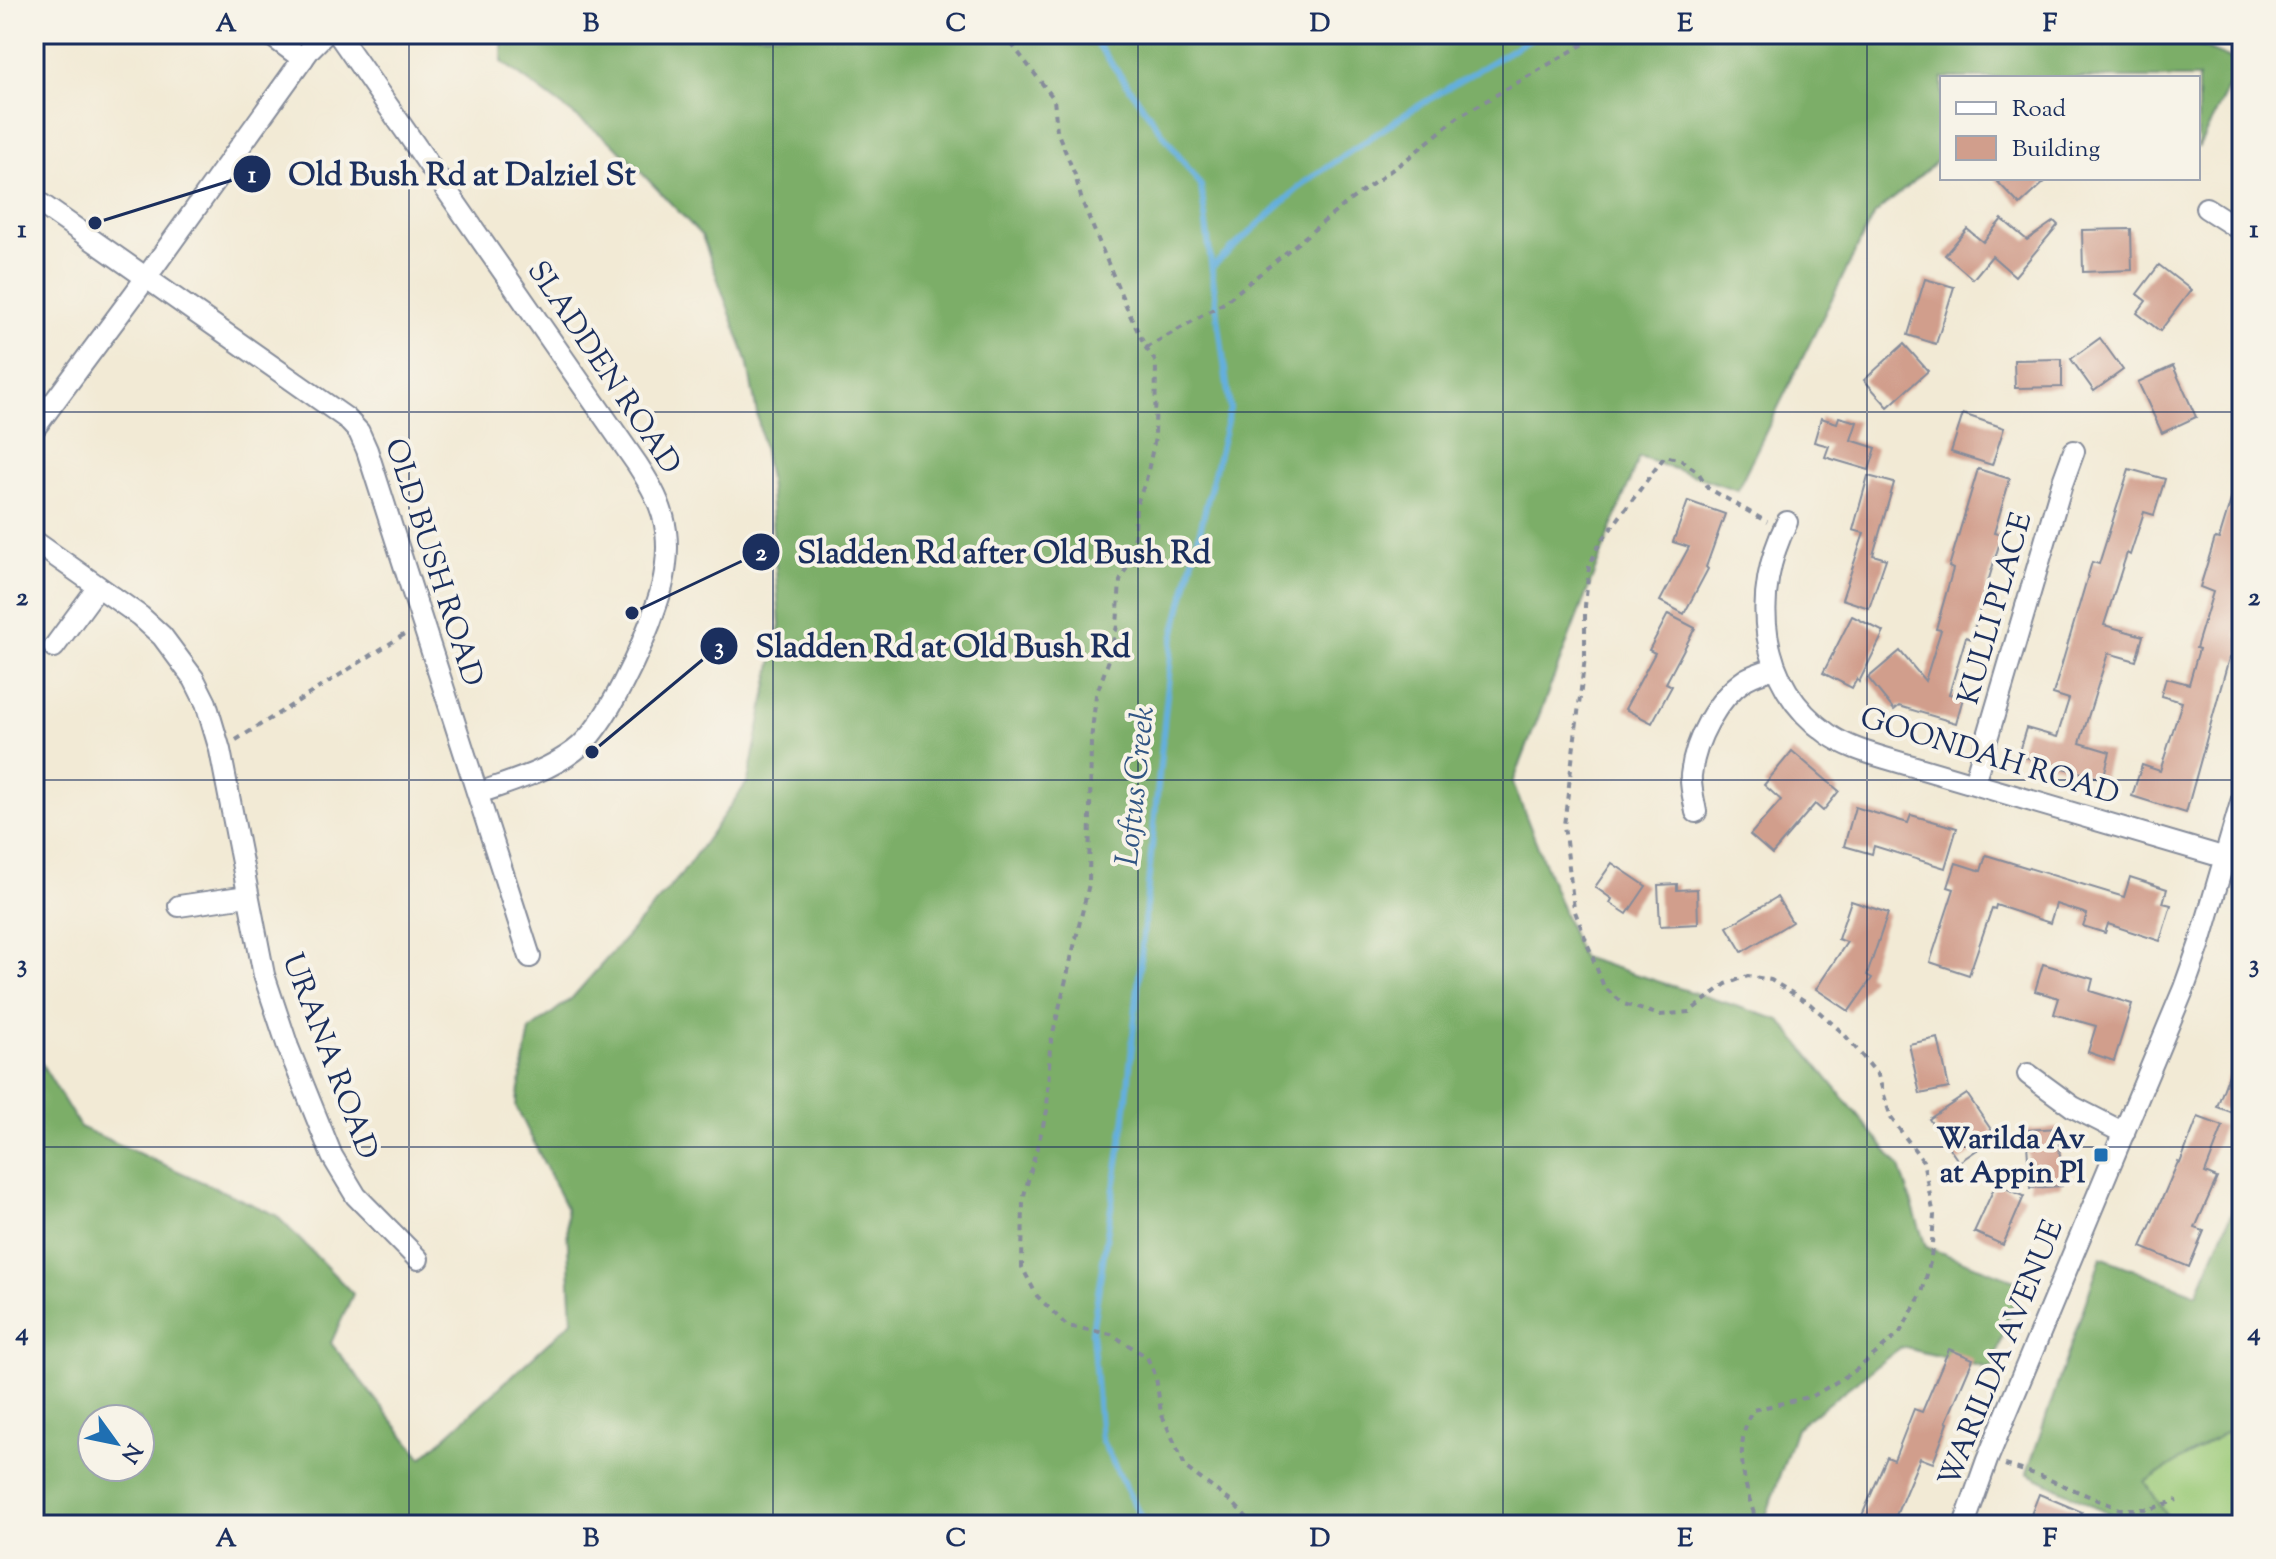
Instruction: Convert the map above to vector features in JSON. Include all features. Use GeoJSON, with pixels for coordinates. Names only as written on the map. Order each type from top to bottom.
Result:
{"type":"FeatureCollection","features":[{"type":"Feature","properties":{"kind":"street"},"geometry":{"type":"LineString","coordinates":[[269,34],[303,59]]}},
{"type":"Feature","properties":{"kind":"street"},"geometry":{"type":"LineString","coordinates":[[34,429],[303,59],[325,34]]}},
{"type":"Feature","properties":{"kind":"street","name":"SLADDEN ROAD"},"geometry":{"type":"LineString","coordinates":[[338,34],[630,453],[657,499],[666,531],[666,567],[658,603],[607,712],[592,734],[576,750],[544,770],[479,793]]}},
{"type":"Feature","properties":{"kind":"street","name":"OLD BUSH ROAD"},"geometry":{"type":"LineString","coordinates":[[34,199],[334,409],[359,432],[530,957]]}},
{"type":"Feature","properties":{"kind":"street"},"geometry":{"type":"LineString","coordinates":[[2206,208],[2242,231]]}},
{"type":"Feature","properties":{"kind":"street","name":"KULLI PLACE"},"geometry":{"type":"LineString","coordinates":[[1974,783],[2074,451]]}},
{"type":"Feature","properties":{"kind":"street","name":"GOONDAH ROAD"},"geometry":{"type":"LineString","coordinates":[[1785,526],[1767,573],[1764,601],[1767,636],[1775,668],[1807,716],[1827,734],[1851,747],[2226,858]]}},
{"type":"Feature","properties":{"kind":"street","name":"URANA ROAD"},"geometry":{"type":"LineString","coordinates":[[34,541],[140,616],[179,656],[206,703],[220,750],[264,975],[288,1047],[332,1156],[356,1196],[418,1259]]}},
{"type":"Feature","properties":{"kind":"street"},"geometry":{"type":"LineString","coordinates":[[54,647],[98,587]]}},
{"type":"Feature","properties":{"kind":"street"},"geometry":{"type":"LineString","coordinates":[[1696,812],[1691,777],[1697,752],[1712,717],[1733,689],[1749,677],[1775,668]]}},
{"type":"Feature","properties":{"kind":"street","name":"WARILDA AVENUE"},"geometry":{"type":"LineString","coordinates":[[1964,1525],[1987,1460],[2184,988],[2242,799]]}},
{"type":"Feature","properties":{"kind":"street"},"geometry":{"type":"LineString","coordinates":[[179,906],[247,896]]}},
{"type":"Feature","properties":{"kind":"street"},"geometry":{"type":"LineString","coordinates":[[2028,1074],[2073,1107],[2124,1133]]}},
{"type":"Feature","properties":{"kind":"path"},"geometry":{"type":"LineString","coordinates":[[1004,34],[1054,99],[1057,131],[1082,201],[1146,348],[1156,362],[1155,438],[1146,480],[1136,506],[1134,552],[1120,581],[1114,637],[1096,695],[1091,741],[1089,884],[1050,1046],[1047,1111],[1023,1199],[1022,1267],[1037,1296],[1067,1326],[1111,1334],[1147,1357],[1156,1377],[1161,1413],[1186,1468],[1233,1503],[1254,1525]]}},
{"type":"Feature","properties":{"kind":"path"},"geometry":{"type":"LineString","coordinates":[[1146,348],[1224,303],[1458,117],[1601,34]]}},
{"type":"Feature","properties":{"kind":"path"},"geometry":{"type":"LineString","coordinates":[[1758,1525],[1744,1482],[1741,1448],[1745,1424],[1753,1410],[1813,1396],[1856,1370],[1899,1334],[1922,1293],[1931,1259],[1934,1215],[1923,1161],[1891,1118],[1878,1075],[1844,1034],[1810,1004],[1771,980],[1748,976],[1726,984],[1689,1012],[1660,1015],[1624,1004],[1604,987],[1574,909],[1564,825],[1585,657],[1589,567],[1598,546],[1651,472],[1665,456],[1681,460],[1698,472],[1708,488],[1785,526]]}},
{"type":"Feature","properties":{"kind":"path"},"geometry":{"type":"LineString","coordinates":[[220,750],[407,633]]}},
{"type":"Feature","properties":{"kind":"path"},"geometry":{"type":"LineString","coordinates":[[1987,1460],[2038,1475],[2120,1509],[2151,1509],[2177,1500]]}},
{"type":"Feature","properties":{"kind":"path"},"geometry":{"type":"LineString","coordinates":[[34,1491],[48,1525]]}},
{"type":"Feature","properties":{"kind":"green space"},"geometry":{"type":"Polygon","coordinates":[[[502,34],[2170,34],[2241,63],[2200,144],[2200,76],[1940,76],[1940,159],[1873,216],[1737,490],[1639,457],[1513,783],[1581,957],[1780,1020],[1900,1167],[1926,1247],[2020,1282],[1992,1369],[1901,1347],[1796,1428],[1763,1525],[34,1525],[34,1051],[80,1127],[276,1215],[353,1294],[331,1343],[422,1458],[572,1321],[566,1208],[516,1106],[530,1030],[572,998],[681,875],[748,781],[780,625],[769,479],[747,360],[702,236],[615,145],[502,62],[502,34]]]}},
{"type":"Feature","properties":{"kind":"green space"},"geometry":{"type":"Polygon","coordinates":[[[2242,1188],[2242,1422],[2145,1482],[2173,1525],[2132,1525],[2027,1473],[2101,1257],[2197,1294],[2242,1188]]]}},
{"type":"Feature","properties":{"kind":"green space"},"geometry":{"type":"Polygon","coordinates":[[[2242,1422],[2242,1525],[2173,1525],[2145,1482],[2242,1422]]]}},
{"type":"Feature","properties":{"kind":"building"},"geometry":{"type":"Polygon","coordinates":[[[1996,180],[2047,180],[2020,205],[1996,180]]]}},
{"type":"Feature","properties":{"kind":"building"},"geometry":{"type":"Polygon","coordinates":[[[2002,219],[2027,240],[2054,221],[2058,225],[2015,276],[1992,256],[1973,279],[1945,255],[1967,229],[1983,242],[2002,219]]]}},
{"type":"Feature","properties":{"kind":"building"},"geometry":{"type":"Polygon","coordinates":[[[2131,229],[2132,270],[2083,272],[2082,230],[2131,229]]]}},
{"type":"Feature","properties":{"kind":"building"},"geometry":{"type":"Polygon","coordinates":[[[2159,265],[2191,290],[2160,331],[2137,313],[2146,301],[2137,294],[2159,265]]]}},
{"type":"Feature","properties":{"kind":"building"},"geometry":{"type":"Polygon","coordinates":[[[1925,279],[1954,287],[1936,344],[1908,335],[1925,279]]]}},
{"type":"Feature","properties":{"kind":"building"},"geometry":{"type":"Polygon","coordinates":[[[2100,338],[2123,370],[2094,391],[2071,359],[2100,338]]]}},
{"type":"Feature","properties":{"kind":"building"},"geometry":{"type":"Polygon","coordinates":[[[1904,344],[1928,371],[1888,407],[1864,380],[1904,344]]]}},
{"type":"Feature","properties":{"kind":"building"},"geometry":{"type":"Polygon","coordinates":[[[2062,359],[2062,387],[2015,388],[2014,360],[2062,359]]]}},
{"type":"Feature","properties":{"kind":"building"},"geometry":{"type":"Polygon","coordinates":[[[2173,366],[2196,417],[2162,433],[2138,382],[2173,366]]]}},
{"type":"Feature","properties":{"kind":"building"},"geometry":{"type":"Polygon","coordinates":[[[1963,414],[2004,428],[1992,465],[1951,452],[1963,414]]]}},
{"type":"Feature","properties":{"kind":"building"},"geometry":{"type":"Polygon","coordinates":[[[1839,417],[1857,422],[1851,440],[1876,448],[1869,470],[1825,457],[1829,446],[1814,442],[1821,418],[1837,423],[1839,417]]]}},
{"type":"Feature","properties":{"kind":"building"},"geometry":{"type":"Polygon","coordinates":[[[1978,469],[2010,479],[1994,533],[2002,535],[1971,639],[1966,637],[1949,694],[1963,698],[1956,723],[1899,706],[1894,710],[1868,678],[1900,651],[1925,681],[1941,630],[1936,629],[1953,569],[1949,567],[1978,469]]]}},
{"type":"Feature","properties":{"kind":"building"},"geometry":{"type":"Polygon","coordinates":[[[2129,469],[2165,479],[2154,515],[2144,512],[2104,625],[2143,636],[2136,661],[2108,653],[2080,743],[2110,752],[2103,779],[2018,755],[2026,728],[2057,737],[2069,699],[2053,694],[2092,562],[2099,564],[2129,469]]]}},
{"type":"Feature","properties":{"kind":"building"},"geometry":{"type":"Polygon","coordinates":[[[1868,476],[1894,483],[1873,555],[1886,559],[1869,608],[1842,599],[1864,533],[1853,530],[1868,476]]]}},
{"type":"Feature","properties":{"kind":"building"},"geometry":{"type":"Polygon","coordinates":[[[2238,477],[2242,478],[2242,617],[2236,637],[2242,639],[2242,648],[2238,661],[2229,658],[2186,813],[2132,796],[2142,765],[2160,771],[2182,702],[2161,696],[2166,678],[2189,684],[2213,592],[2200,587],[2238,477]]]}},
{"type":"Feature","properties":{"kind":"building"},"geometry":{"type":"Polygon","coordinates":[[[1688,501],[1725,514],[1706,567],[1708,569],[1684,614],[1660,601],[1689,547],[1673,542],[1688,501]]]}},
{"type":"Feature","properties":{"kind":"building"},"geometry":{"type":"Polygon","coordinates":[[[1668,614],[1695,628],[1666,683],[1672,686],[1652,723],[1625,709],[1655,653],[1649,650],[1668,614]]]}},
{"type":"Feature","properties":{"kind":"building"},"geometry":{"type":"Polygon","coordinates":[[[1852,616],[1884,632],[1859,682],[1857,679],[1852,688],[1823,673],[1852,616]]]}},
{"type":"Feature","properties":{"kind":"building"},"geometry":{"type":"Polygon","coordinates":[[[1792,751],[1839,791],[1823,811],[1815,804],[1772,854],[1750,835],[1781,800],[1764,785],[1792,751]]]}},
{"type":"Feature","properties":{"kind":"building"},"geometry":{"type":"Polygon","coordinates":[[[1855,807],[1908,823],[1911,815],[1957,828],[1945,868],[1874,846],[1872,854],[1844,846],[1855,807]]]}},
{"type":"Feature","properties":{"kind":"building"},"geometry":{"type":"Polygon","coordinates":[[[1986,855],[2124,897],[2130,877],[2167,889],[2163,903],[2171,905],[2160,941],[2108,924],[2105,933],[2083,926],[2087,914],[2056,904],[2050,923],[1996,905],[1995,909],[1992,908],[1969,975],[1930,962],[1954,889],[1948,887],[1956,863],[1981,871],[1986,855]]]}},
{"type":"Feature","properties":{"kind":"building"},"geometry":{"type":"Polygon","coordinates":[[[1612,863],[1646,886],[1627,914],[1610,903],[1612,899],[1595,887],[1612,863]]]}},
{"type":"Feature","properties":{"kind":"building"},"geometry":{"type":"Polygon","coordinates":[[[1677,884],[1677,890],[1697,889],[1698,924],[1660,926],[1658,885],[1677,884]]]}},
{"type":"Feature","properties":{"kind":"building"},"geometry":{"type":"Polygon","coordinates":[[[1777,897],[1792,922],[1742,952],[1727,927],[1777,897]]]}},
{"type":"Feature","properties":{"kind":"building"},"geometry":{"type":"Polygon","coordinates":[[[1851,901],[1888,913],[1867,975],[1872,978],[1849,1011],[1816,989],[1847,942],[1838,939],[1851,901]]]}},
{"type":"Feature","properties":{"kind":"building"},"geometry":{"type":"Polygon","coordinates":[[[2043,964],[2093,979],[2090,991],[2132,1004],[2114,1061],[2088,1052],[2096,1026],[2054,1014],[2059,998],[2035,991],[2043,964]]]}},
{"type":"Feature","properties":{"kind":"building"},"geometry":{"type":"Polygon","coordinates":[[[1938,1038],[1949,1088],[1920,1094],[1909,1044],[1938,1038]]]}},
{"type":"Feature","properties":{"kind":"building"},"geometry":{"type":"Polygon","coordinates":[[[2242,1045],[2242,1116],[2217,1107],[2242,1045]]]}},
{"type":"Feature","properties":{"kind":"building"},"geometry":{"type":"Polygon","coordinates":[[[1967,1094],[1996,1137],[1959,1162],[1929,1119],[1967,1094]]]}},
{"type":"Feature","properties":{"kind":"building"},"geometry":{"type":"Polygon","coordinates":[[[2198,1117],[2223,1126],[2205,1173],[2217,1178],[2195,1228],[2204,1231],[2189,1267],[2141,1247],[2198,1117]]]}},
{"type":"Feature","properties":{"kind":"building"},"geometry":{"type":"Polygon","coordinates":[[[2058,1128],[2062,1186],[2030,1188],[2026,1130],[2058,1128]]]}},
{"type":"Feature","properties":{"kind":"building"},"geometry":{"type":"Polygon","coordinates":[[[1996,1184],[2024,1196],[2003,1245],[1974,1232],[1996,1184]]]}},
{"type":"Feature","properties":{"kind":"building"},"geometry":{"type":"Polygon","coordinates":[[[1949,1349],[1973,1359],[1946,1422],[1933,1463],[1920,1458],[1892,1525],[1858,1525],[1887,1457],[1894,1460],[1914,1409],[1922,1412],[1949,1349]]]}},
{"type":"Feature","properties":{"kind":"building"},"geometry":{"type":"Polygon","coordinates":[[[2039,1494],[2082,1512],[2077,1525],[2027,1525],[2039,1494]]]}},
{"type":"Feature","properties":{"kind":"waterway","name":"Loftus Creek"},"geometry":{"type":"LineString","coordinates":[[1090,34],[1201,186],[1230,409],[1172,644],[1125,1117],[1092,1332],[1101,1439],[1145,1525]]}},
{"type":"Feature","properties":{"kind":"waterway"},"geometry":{"type":"LineString","coordinates":[[1212,267],[1305,182],[1410,111],[1538,34]]}},
{"type":"Feature","properties":{"kind":"place","name":"Old Bush Rd at Dalziel St"},"geometry":{"type":"Point","coordinates":[95,223]}},
{"type":"Feature","properties":{"kind":"place","name":"Sladden Rd after Old Bush Rd"},"geometry":{"type":"Point","coordinates":[632,613]}},
{"type":"Feature","properties":{"kind":"place","name":"Sladden Rd at Old Bush Rd"},"geometry":{"type":"Point","coordinates":[592,752]}},
{"type":"Feature","properties":{"kind":"place","name":"Warilda Av at Appin Pl"},"geometry":{"type":"Point","coordinates":[2101,1155]}}]}
